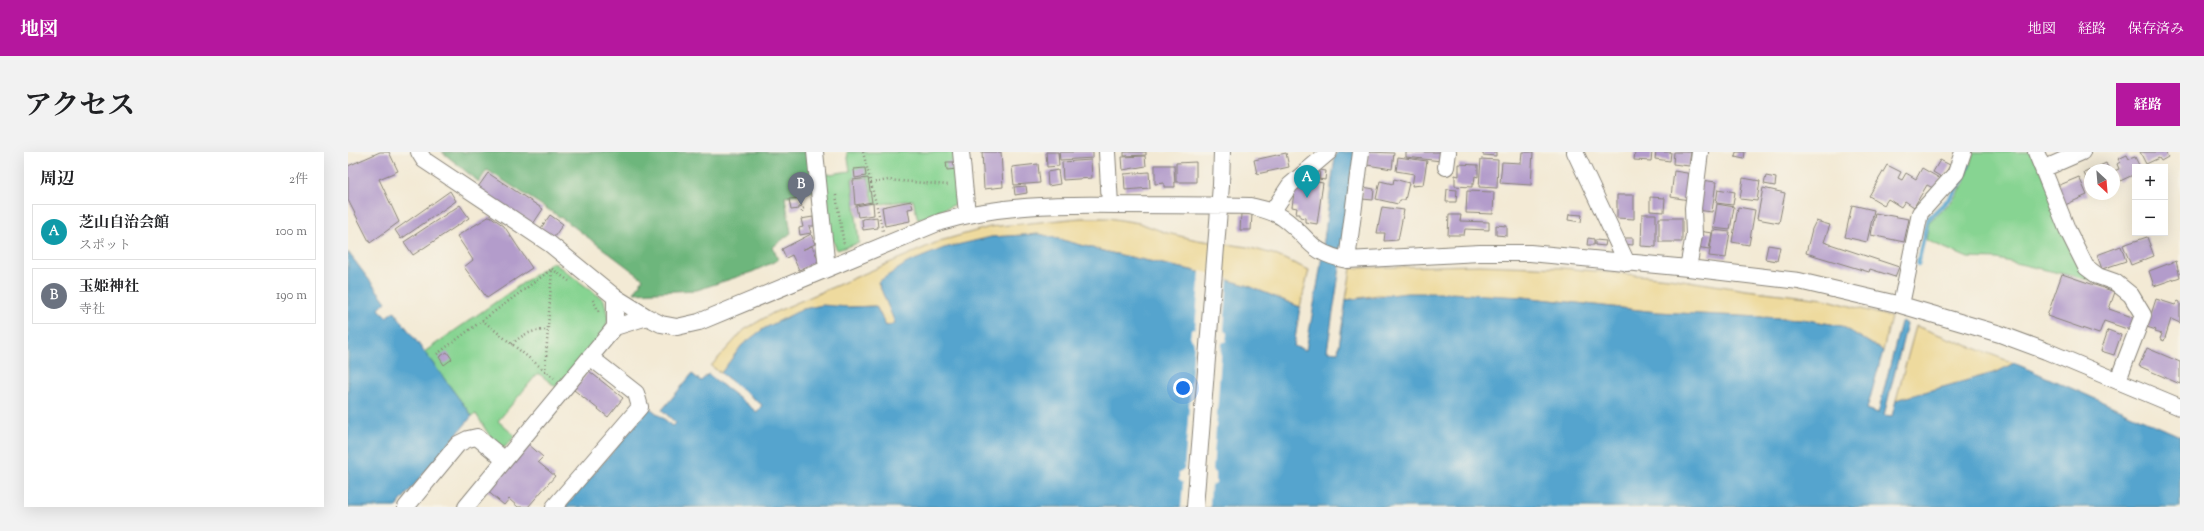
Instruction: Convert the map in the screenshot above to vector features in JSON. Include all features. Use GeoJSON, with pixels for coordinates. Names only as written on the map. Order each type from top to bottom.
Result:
{"type":"FeatureCollection","features":[{"type":"Feature","properties":{"kind":"street"},"geometry":{"type":"LineString","coordinates":[[419,152],[424,160],[568,257],[616,297],[647,317],[661,324],[676,327],[699,322],[940,222],[967,214],[1008,208],[1106,204],[1250,206],[1272,212],[1283,218],[1317,250],[1331,257],[1347,260],[1397,256],[1516,253],[1570,256],[1799,281],[1901,305],[2000,334],[2118,380],[2180,408]]}},
{"type":"Feature","properties":{"kind":"street"},"geometry":{"type":"LineString","coordinates":[[815,152],[827,269]]}},
{"type":"Feature","properties":{"kind":"street"},"geometry":{"type":"LineString","coordinates":[[961,152],[967,214]]}},
{"type":"Feature","properties":{"kind":"street"},"geometry":{"type":"LineString","coordinates":[[1099,152],[1106,204]]}},
{"type":"Feature","properties":{"kind":"street"},"geometry":{"type":"LineString","coordinates":[[1106,204],[1107,152]]}},
{"type":"Feature","properties":{"kind":"street"},"geometry":{"type":"LineString","coordinates":[[1195,507],[1216,249],[1222,152]]}},
{"type":"Feature","properties":{"kind":"street"},"geometry":{"type":"LineString","coordinates":[[1272,212],[1290,184],[1329,152]]}},
{"type":"Feature","properties":{"kind":"street"},"geometry":{"type":"LineString","coordinates":[[1347,260],[1361,152]]}},
{"type":"Feature","properties":{"kind":"street"},"geometry":{"type":"LineString","coordinates":[[1575,152],[1627,263]]}},
{"type":"Feature","properties":{"kind":"street"},"geometry":{"type":"LineString","coordinates":[[1688,268],[1694,235],[1693,208],[1700,152]]}},
{"type":"Feature","properties":{"kind":"street"},"geometry":{"type":"LineString","coordinates":[[1901,305],[1920,213],[1956,173],[1963,152]]}},
{"type":"Feature","properties":{"kind":"street"},"geometry":{"type":"LineString","coordinates":[[2036,152],[2066,229],[2086,267],[2098,276],[2115,282],[2132,295],[2143,315],[2118,380]]}},
{"type":"Feature","properties":{"kind":"street"},"geometry":{"type":"LineString","coordinates":[[2043,169],[2082,152]]}},
{"type":"Feature","properties":{"kind":"street"},"geometry":{"type":"LineString","coordinates":[[615,327],[616,297]]}},
{"type":"Feature","properties":{"kind":"street"},"geometry":{"type":"LineString","coordinates":[[466,507],[615,327],[647,317]]}},
{"type":"Feature","properties":{"kind":"street"},"geometry":{"type":"LineString","coordinates":[[554,507],[640,407],[636,393],[590,358]]}},
{"type":"Feature","properties":{"kind":"street"},"geometry":{"type":"LineString","coordinates":[[406,507],[458,444],[468,439],[477,437],[505,460]]}},
{"type":"Feature","properties":{"kind":"path"},"geometry":{"type":"LineString","coordinates":[[863,152],[884,235]]}},
{"type":"Feature","properties":{"kind":"path"},"geometry":{"type":"LineString","coordinates":[[871,183],[888,180],[964,186]]}},
{"type":"Feature","properties":{"kind":"path"},"geometry":{"type":"LineString","coordinates":[[836,192],[845,252]]}},
{"type":"Feature","properties":{"kind":"path"},"geometry":{"type":"LineString","coordinates":[[437,354],[568,257]]}},
{"type":"Feature","properties":{"kind":"path"},"geometry":{"type":"LineString","coordinates":[[552,269],[574,285]]}},
{"type":"Feature","properties":{"kind":"path"},"geometry":{"type":"LineString","coordinates":[[545,372],[552,269]]}},
{"type":"Feature","properties":{"kind":"path"},"geometry":{"type":"LineString","coordinates":[[591,297],[600,317]]}},
{"type":"Feature","properties":{"kind":"path"},"geometry":{"type":"LineString","coordinates":[[482,320],[554,379],[559,373]]}},
{"type":"Feature","properties":{"kind":"path"},"geometry":{"type":"LineString","coordinates":[[512,344],[526,334],[536,330],[548,330]]}},
{"type":"Feature","properties":{"kind":"green space"},"geometry":{"type":"Polygon","coordinates":[[[442,152],[809,152],[815,191],[785,197],[791,233],[773,247],[778,260],[752,272],[697,290],[634,293],[643,279],[569,223],[487,170],[479,182],[442,152]]]}},
{"type":"Feature","properties":{"kind":"green space"},"geometry":{"type":"Polygon","coordinates":[[[847,152],[960,152],[961,202],[918,220],[913,200],[874,205],[868,177],[852,179],[859,243],[837,250],[830,234],[823,175],[850,171],[847,152]]]}},
{"type":"Feature","properties":{"kind":"green space"},"geometry":{"type":"Polygon","coordinates":[[[1975,152],[2032,152],[2095,281],[1997,259],[1968,258],[1926,240],[1929,222],[1951,202],[1964,184],[1975,152]]]}},
{"type":"Feature","properties":{"kind":"green space"},"geometry":{"type":"Polygon","coordinates":[[[553,262],[604,300],[608,318],[605,331],[556,387],[538,373],[498,421],[515,436],[504,448],[496,446],[476,414],[472,416],[424,352],[553,262]]]}},
{"type":"Feature","properties":{"kind":"sand"},"geometry":{"type":"Polygon","coordinates":[[[1081,218],[1108,218],[1139,223],[1167,233],[1197,240],[1247,247],[1273,254],[1309,270],[1300,307],[1246,285],[1191,270],[1107,252],[1040,234],[991,237],[878,282],[896,323],[886,326],[876,306],[849,307],[742,345],[721,373],[711,366],[744,330],[773,313],[940,241],[990,227],[1081,218]]]}},
{"type":"Feature","properties":{"kind":"sand"},"geometry":{"type":"Polygon","coordinates":[[[1479,265],[1562,268],[1669,278],[1746,290],[1824,299],[1891,317],[1883,351],[1842,326],[1802,319],[1657,312],[1523,297],[1377,295],[1346,300],[1351,268],[1479,265]]]}},
{"type":"Feature","properties":{"kind":"sand"},"geometry":{"type":"Polygon","coordinates":[[[1916,326],[2014,363],[1997,372],[1896,400],[1916,326]]]}},
{"type":"Feature","properties":{"kind":"water"},"geometry":{"type":"Polygon","coordinates":[[[1338,152],[1358,152],[1327,351],[1338,352],[1346,300],[1407,293],[1450,293],[1523,297],[1657,312],[1802,319],[1842,326],[1883,351],[1867,409],[1878,413],[1901,322],[1903,321],[1907,324],[1884,415],[1892,416],[1896,400],[1997,372],[2014,363],[2180,436],[2180,507],[565,507],[650,408],[673,426],[676,423],[662,410],[692,374],[701,381],[708,374],[757,412],[762,405],[721,373],[742,345],[763,329],[803,309],[822,305],[849,307],[876,306],[886,326],[895,323],[878,282],[907,263],[944,248],[991,237],[1040,234],[1107,252],[1191,270],[1246,285],[1300,307],[1294,346],[1306,350],[1320,270],[1335,156],[1338,152]]]}},
{"type":"Feature","properties":{"kind":"water"},"geometry":{"type":"Polygon","coordinates":[[[348,252],[386,302],[379,309],[386,317],[394,311],[472,416],[396,507],[348,507],[348,252]]]}},
{"type":"Feature","properties":{"kind":"pier"},"geometry":{"type":"Polygon","coordinates":[[[1200,271],[1228,278],[1224,330],[1227,333],[1226,341],[1222,343],[1213,471],[1216,474],[1216,483],[1211,485],[1210,507],[1181,507],[1183,483],[1179,480],[1179,472],[1184,469],[1194,343],[1190,339],[1191,330],[1195,328],[1200,271]]]}},
{"type":"Feature","properties":{"kind":"building"},"geometry":{"type":"Polygon","coordinates":[[[380,152],[389,152],[398,171],[379,179],[399,222],[370,243],[348,200],[348,166],[380,152]]]}},
{"type":"Feature","properties":{"kind":"building"},"geometry":{"type":"Polygon","coordinates":[[[982,152],[1001,152],[1003,187],[984,189],[982,152]]]}},
{"type":"Feature","properties":{"kind":"building"},"geometry":{"type":"Polygon","coordinates":[[[1046,152],[1058,152],[1059,166],[1047,167],[1046,152]]]}},
{"type":"Feature","properties":{"kind":"building"},"geometry":{"type":"Polygon","coordinates":[[[1059,152],[1093,152],[1093,158],[1060,160],[1059,152]]]}},
{"type":"Feature","properties":{"kind":"building"},"geometry":{"type":"Polygon","coordinates":[[[1124,152],[1146,152],[1146,155],[1124,156],[1124,152]]]}},
{"type":"Feature","properties":{"kind":"building"},"geometry":{"type":"Polygon","coordinates":[[[1368,152],[1394,153],[1392,169],[1367,165],[1368,152]]]}},
{"type":"Feature","properties":{"kind":"building"},"geometry":{"type":"Polygon","coordinates":[[[1406,152],[1442,152],[1441,161],[1406,157],[1406,152]]]}},
{"type":"Feature","properties":{"kind":"building"},"geometry":{"type":"Polygon","coordinates":[[[1483,152],[1496,152],[1496,156],[1483,155],[1483,152]]]}},
{"type":"Feature","properties":{"kind":"building"},"geometry":{"type":"Polygon","coordinates":[[[1522,152],[1533,152],[1531,185],[1500,183],[1502,162],[1521,163],[1522,152]]]}},
{"type":"Feature","properties":{"kind":"building"},"geometry":{"type":"Polygon","coordinates":[[[1635,152],[1652,152],[1651,161],[1634,160],[1635,152]]]}},
{"type":"Feature","properties":{"kind":"building"},"geometry":{"type":"Polygon","coordinates":[[[1656,152],[1671,152],[1670,161],[1655,159],[1656,152]]]}},
{"type":"Feature","properties":{"kind":"building"},"geometry":{"type":"Polygon","coordinates":[[[1674,152],[1691,152],[1689,166],[1673,164],[1674,152]]]}},
{"type":"Feature","properties":{"kind":"building"},"geometry":{"type":"Polygon","coordinates":[[[1736,152],[1745,152],[1744,159],[1735,157],[1736,152]]]}},
{"type":"Feature","properties":{"kind":"building"},"geometry":{"type":"Polygon","coordinates":[[[2140,152],[2165,152],[2168,157],[2161,161],[2159,158],[2146,164],[2140,152]]]}},
{"type":"Feature","properties":{"kind":"building"},"geometry":{"type":"Polygon","coordinates":[[[1286,153],[1289,167],[1257,174],[1254,160],[1286,153]]]}},
{"type":"Feature","properties":{"kind":"building"},"geometry":{"type":"Polygon","coordinates":[[[2127,155],[2129,159],[2135,157],[2138,164],[2132,164],[2132,175],[2120,181],[2120,164],[2117,164],[2120,162],[2118,159],[2127,155]]]}},
{"type":"Feature","properties":{"kind":"building"},"geometry":{"type":"Polygon","coordinates":[[[1145,156],[1146,166],[1123,170],[1122,157],[1145,156]]]}},
{"type":"Feature","properties":{"kind":"building"},"geometry":{"type":"Polygon","coordinates":[[[1398,157],[1427,161],[1423,185],[1412,186],[1414,174],[1396,171],[1398,157]]]}},
{"type":"Feature","properties":{"kind":"building"},"geometry":{"type":"Polygon","coordinates":[[[1481,159],[1498,160],[1497,188],[1479,187],[1481,159]]]}},
{"type":"Feature","properties":{"kind":"building"},"geometry":{"type":"Polygon","coordinates":[[[1091,160],[1092,178],[1063,180],[1062,162],[1091,160]]]}},
{"type":"Feature","properties":{"kind":"building"},"geometry":{"type":"Polygon","coordinates":[[[1940,160],[1950,165],[1943,178],[1933,172],[1940,160]]]}},
{"type":"Feature","properties":{"kind":"building"},"geometry":{"type":"Polygon","coordinates":[[[946,162],[957,162],[958,169],[947,170],[946,162]]]}},
{"type":"Feature","properties":{"kind":"building"},"geometry":{"type":"Polygon","coordinates":[[[1196,162],[1196,182],[1176,182],[1176,163],[1196,162]]]}},
{"type":"Feature","properties":{"kind":"building"},"geometry":{"type":"Polygon","coordinates":[[[1038,164],[1040,183],[1014,185],[1012,167],[1038,164]]]}},
{"type":"Feature","properties":{"kind":"building"},"geometry":{"type":"Polygon","coordinates":[[[1459,164],[1478,165],[1478,177],[1475,176],[1472,187],[1455,186],[1455,175],[1459,176],[1459,164]]]}},
{"type":"Feature","properties":{"kind":"building"},"geometry":{"type":"Polygon","coordinates":[[[1155,165],[1174,165],[1175,187],[1164,187],[1164,183],[1155,184],[1155,165]]]}},
{"type":"Feature","properties":{"kind":"building"},"geometry":{"type":"Polygon","coordinates":[[[1887,165],[1901,172],[1898,178],[1902,180],[1906,173],[1916,179],[1922,168],[1941,179],[1935,189],[1927,185],[1914,207],[1905,201],[1901,207],[1888,199],[1884,205],[1869,196],[1887,165]]]}},
{"type":"Feature","properties":{"kind":"building"},"geometry":{"type":"Polygon","coordinates":[[[865,168],[866,176],[855,178],[854,169],[865,168]]]}},
{"type":"Feature","properties":{"kind":"building"},"geometry":{"type":"Polygon","coordinates":[[[1058,170],[1060,184],[1048,186],[1047,172],[1058,170]]]}},
{"type":"Feature","properties":{"kind":"building"},"geometry":{"type":"Polygon","coordinates":[[[1320,170],[1326,171],[1325,180],[1319,179],[1320,170]]]}},
{"type":"Feature","properties":{"kind":"building"},"geometry":{"type":"Polygon","coordinates":[[[1674,171],[1693,174],[1689,200],[1671,197],[1674,171]]]}},
{"type":"Feature","properties":{"kind":"building"},"geometry":{"type":"Polygon","coordinates":[[[1149,172],[1150,188],[1125,190],[1124,174],[1149,172]]]}},
{"type":"Feature","properties":{"kind":"building"},"geometry":{"type":"Polygon","coordinates":[[[488,173],[543,209],[531,227],[476,190],[488,173]]]}},
{"type":"Feature","properties":{"kind":"building"},"geometry":{"type":"Polygon","coordinates":[[[1766,176],[1776,178],[1775,186],[1764,184],[1766,176]]]}},
{"type":"Feature","properties":{"kind":"building"},"geometry":{"type":"Polygon","coordinates":[[[2079,177],[2084,188],[2084,196],[2063,206],[2055,187],[2079,177]]]}},
{"type":"Feature","properties":{"kind":"building"},"geometry":{"type":"Polygon","coordinates":[[[868,178],[872,202],[855,205],[853,180],[868,178]]]}},
{"type":"Feature","properties":{"kind":"building"},"geometry":{"type":"Polygon","coordinates":[[[1743,178],[1760,181],[1757,201],[1740,199],[1743,178]]]}},
{"type":"Feature","properties":{"kind":"building"},"geometry":{"type":"Polygon","coordinates":[[[1394,179],[1409,183],[1405,200],[1400,200],[1398,204],[1376,199],[1380,181],[1393,184],[1394,179]]]}},
{"type":"Feature","properties":{"kind":"building"},"geometry":{"type":"Polygon","coordinates":[[[1306,180],[1323,183],[1317,224],[1305,222],[1305,218],[1300,217],[1300,214],[1296,214],[1297,208],[1292,207],[1295,186],[1305,188],[1306,180]]]}},
{"type":"Feature","properties":{"kind":"building"},"geometry":{"type":"Polygon","coordinates":[[[1701,180],[1716,182],[1712,212],[1697,210],[1701,180]]]}},
{"type":"Feature","properties":{"kind":"building"},"geometry":{"type":"Polygon","coordinates":[[[1026,186],[1027,193],[1015,195],[1014,187],[1026,186]]]}},
{"type":"Feature","properties":{"kind":"building"},"geometry":{"type":"Polygon","coordinates":[[[1363,187],[1374,189],[1373,200],[1362,199],[1363,187]]]}},
{"type":"Feature","properties":{"kind":"building"},"geometry":{"type":"Polygon","coordinates":[[[1763,188],[1785,193],[1779,223],[1757,219],[1763,188]]]}},
{"type":"Feature","properties":{"kind":"building"},"geometry":{"type":"Polygon","coordinates":[[[1447,189],[1457,190],[1456,202],[1446,202],[1447,189]]]}},
{"type":"Feature","properties":{"kind":"building"},"geometry":{"type":"Polygon","coordinates":[[[1718,189],[1735,192],[1733,205],[1716,203],[1718,189]]]}},
{"type":"Feature","properties":{"kind":"building"},"geometry":{"type":"Polygon","coordinates":[[[450,191],[456,201],[401,239],[395,230],[450,191]]]}},
{"type":"Feature","properties":{"kind":"building"},"geometry":{"type":"Polygon","coordinates":[[[1467,191],[1494,192],[1493,214],[1466,213],[1467,191]]]}},
{"type":"Feature","properties":{"kind":"building"},"geometry":{"type":"Polygon","coordinates":[[[1617,195],[1634,195],[1634,219],[1617,218],[1617,195]]]}},
{"type":"Feature","properties":{"kind":"building"},"geometry":{"type":"Polygon","coordinates":[[[1650,197],[1665,198],[1664,212],[1650,211],[1650,197]]]}},
{"type":"Feature","properties":{"kind":"building"},"geometry":{"type":"Polygon","coordinates":[[[798,198],[802,206],[799,207],[799,209],[791,210],[789,199],[798,198]]]}},
{"type":"Feature","properties":{"kind":"building"},"geometry":{"type":"Polygon","coordinates":[[[911,201],[913,208],[908,209],[910,221],[885,226],[882,207],[911,201]]]}},
{"type":"Feature","properties":{"kind":"building"},"geometry":{"type":"Polygon","coordinates":[[[873,203],[874,215],[858,217],[856,206],[873,203]]]}},
{"type":"Feature","properties":{"kind":"building"},"geometry":{"type":"Polygon","coordinates":[[[1717,204],[1734,207],[1730,230],[1713,228],[1717,204]]]}},
{"type":"Feature","properties":{"kind":"building"},"geometry":{"type":"Polygon","coordinates":[[[460,205],[469,218],[413,255],[404,242],[460,205]]]}},
{"type":"Feature","properties":{"kind":"building"},"geometry":{"type":"Polygon","coordinates":[[[1852,205],[1874,210],[1867,242],[1845,237],[1852,205]]]}},
{"type":"Feature","properties":{"kind":"building"},"geometry":{"type":"Polygon","coordinates":[[[1382,207],[1404,210],[1398,240],[1384,241],[1385,233],[1377,233],[1382,207]]]}},
{"type":"Feature","properties":{"kind":"building"},"geometry":{"type":"Polygon","coordinates":[[[1738,207],[1755,210],[1749,245],[1732,242],[1738,207]]]}},
{"type":"Feature","properties":{"kind":"building"},"geometry":{"type":"Polygon","coordinates":[[[1875,213],[1909,219],[1904,242],[1871,235],[1875,213]]]}},
{"type":"Feature","properties":{"kind":"building"},"geometry":{"type":"Polygon","coordinates":[[[1241,214],[1252,214],[1251,230],[1240,230],[1241,214]]]}},
{"type":"Feature","properties":{"kind":"building"},"geometry":{"type":"Polygon","coordinates":[[[1569,214],[1582,215],[1581,222],[1568,220],[1569,214]]]}},
{"type":"Feature","properties":{"kind":"building"},"geometry":{"type":"Polygon","coordinates":[[[1642,214],[1656,214],[1656,247],[1641,246],[1642,214]]]}},
{"type":"Feature","properties":{"kind":"building"},"geometry":{"type":"Polygon","coordinates":[[[550,215],[563,224],[552,240],[539,231],[550,215]]]}},
{"type":"Feature","properties":{"kind":"building"},"geometry":{"type":"Polygon","coordinates":[[[1449,215],[1461,215],[1460,221],[1489,222],[1489,230],[1465,229],[1464,235],[1448,235],[1449,215]]]}},
{"type":"Feature","properties":{"kind":"building"},"geometry":{"type":"Polygon","coordinates":[[[490,216],[504,226],[532,268],[487,298],[464,267],[473,260],[457,236],[490,216]]]}},
{"type":"Feature","properties":{"kind":"building"},"geometry":{"type":"Polygon","coordinates":[[[813,217],[814,226],[809,226],[811,233],[800,235],[799,228],[803,227],[801,219],[813,217]]]}},
{"type":"Feature","properties":{"kind":"building"},"geometry":{"type":"Polygon","coordinates":[[[877,217],[878,228],[863,230],[862,219],[877,217]]]}},
{"type":"Feature","properties":{"kind":"building"},"geometry":{"type":"Polygon","coordinates":[[[1659,218],[1682,218],[1682,242],[1659,242],[1659,218]]]}},
{"type":"Feature","properties":{"kind":"building"},"geometry":{"type":"Polygon","coordinates":[[[1816,221],[1830,225],[1824,242],[1899,267],[1895,277],[1870,269],[1869,272],[1806,253],[1812,229],[1816,221]]]}},
{"type":"Feature","properties":{"kind":"building"},"geometry":{"type":"Polygon","coordinates":[[[1496,225],[1507,226],[1507,236],[1496,235],[1496,225]]]}},
{"type":"Feature","properties":{"kind":"building"},"geometry":{"type":"Polygon","coordinates":[[[1713,230],[1730,232],[1726,258],[1709,256],[1713,230]]]}},
{"type":"Feature","properties":{"kind":"building"},"geometry":{"type":"Polygon","coordinates":[[[1698,231],[1712,233],[1709,249],[1696,247],[1698,231]]]}},
{"type":"Feature","properties":{"kind":"building"},"geometry":{"type":"Polygon","coordinates":[[[811,234],[815,244],[802,250],[812,246],[819,261],[799,270],[792,255],[786,258],[782,249],[811,234]]]}},
{"type":"Feature","properties":{"kind":"building"},"geometry":{"type":"Polygon","coordinates":[[[2147,237],[2154,256],[2131,265],[2123,245],[2147,237]]]}},
{"type":"Feature","properties":{"kind":"building"},"geometry":{"type":"Polygon","coordinates":[[[1588,238],[1594,239],[1594,245],[1587,245],[1588,238]]]}},
{"type":"Feature","properties":{"kind":"building"},"geometry":{"type":"Polygon","coordinates":[[[1623,238],[1633,238],[1633,245],[1623,244],[1623,238]]]}},
{"type":"Feature","properties":{"kind":"building"},"geometry":{"type":"Polygon","coordinates":[[[1595,240],[1606,241],[1605,246],[1595,245],[1595,240]]]}},
{"type":"Feature","properties":{"kind":"building"},"geometry":{"type":"Polygon","coordinates":[[[1768,245],[1780,247],[1777,261],[1765,259],[1768,245]]]}},
{"type":"Feature","properties":{"kind":"building"},"geometry":{"type":"Polygon","coordinates":[[[2121,246],[2126,261],[2102,269],[2097,255],[2121,246]]]}},
{"type":"Feature","properties":{"kind":"building"},"geometry":{"type":"Polygon","coordinates":[[[2176,261],[2180,277],[2154,286],[2149,271],[2176,261]]]}},
{"type":"Feature","properties":{"kind":"building"},"geometry":{"type":"Polygon","coordinates":[[[2062,274],[2115,292],[2109,309],[2135,318],[2130,330],[2104,321],[2099,334],[2047,316],[2062,274]]]}},
{"type":"Feature","properties":{"kind":"building"},"geometry":{"type":"Polygon","coordinates":[[[2156,299],[2175,305],[2178,301],[2180,302],[2180,323],[2171,319],[2164,341],[2160,339],[2162,334],[2147,327],[2156,299]]]}},
{"type":"Feature","properties":{"kind":"building"},"geometry":{"type":"Polygon","coordinates":[[[2108,330],[2121,335],[2114,355],[2101,351],[2108,330]]]}},
{"type":"Feature","properties":{"kind":"building"},"geometry":{"type":"Polygon","coordinates":[[[2147,348],[2180,362],[2180,384],[2139,366],[2147,348]]]}},
{"type":"Feature","properties":{"kind":"building"},"geometry":{"type":"Polygon","coordinates":[[[447,352],[452,359],[444,365],[439,357],[447,352]]]}},
{"type":"Feature","properties":{"kind":"building"},"geometry":{"type":"Polygon","coordinates":[[[589,371],[623,398],[608,417],[574,390],[589,371]]]}},
{"type":"Feature","properties":{"kind":"building"},"geometry":{"type":"Polygon","coordinates":[[[527,443],[543,457],[538,462],[555,476],[528,507],[518,507],[509,499],[504,505],[486,490],[527,443]]]}},
{"type":"Feature","properties":{"kind":"waterway"},"geometry":{"type":"LineString","coordinates":[[1918,264],[1927,220],[1949,199],[1961,182],[1968,165]]}},
{"type":"Feature","properties":{"kind":"place","name":"芝山自治会館"},"geometry":{"type":"Point","coordinates":[1307,198]}},
{"type":"Feature","properties":{"kind":"place","name":"玉姫神社"},"geometry":{"type":"Point","coordinates":[801,205]}}]}
